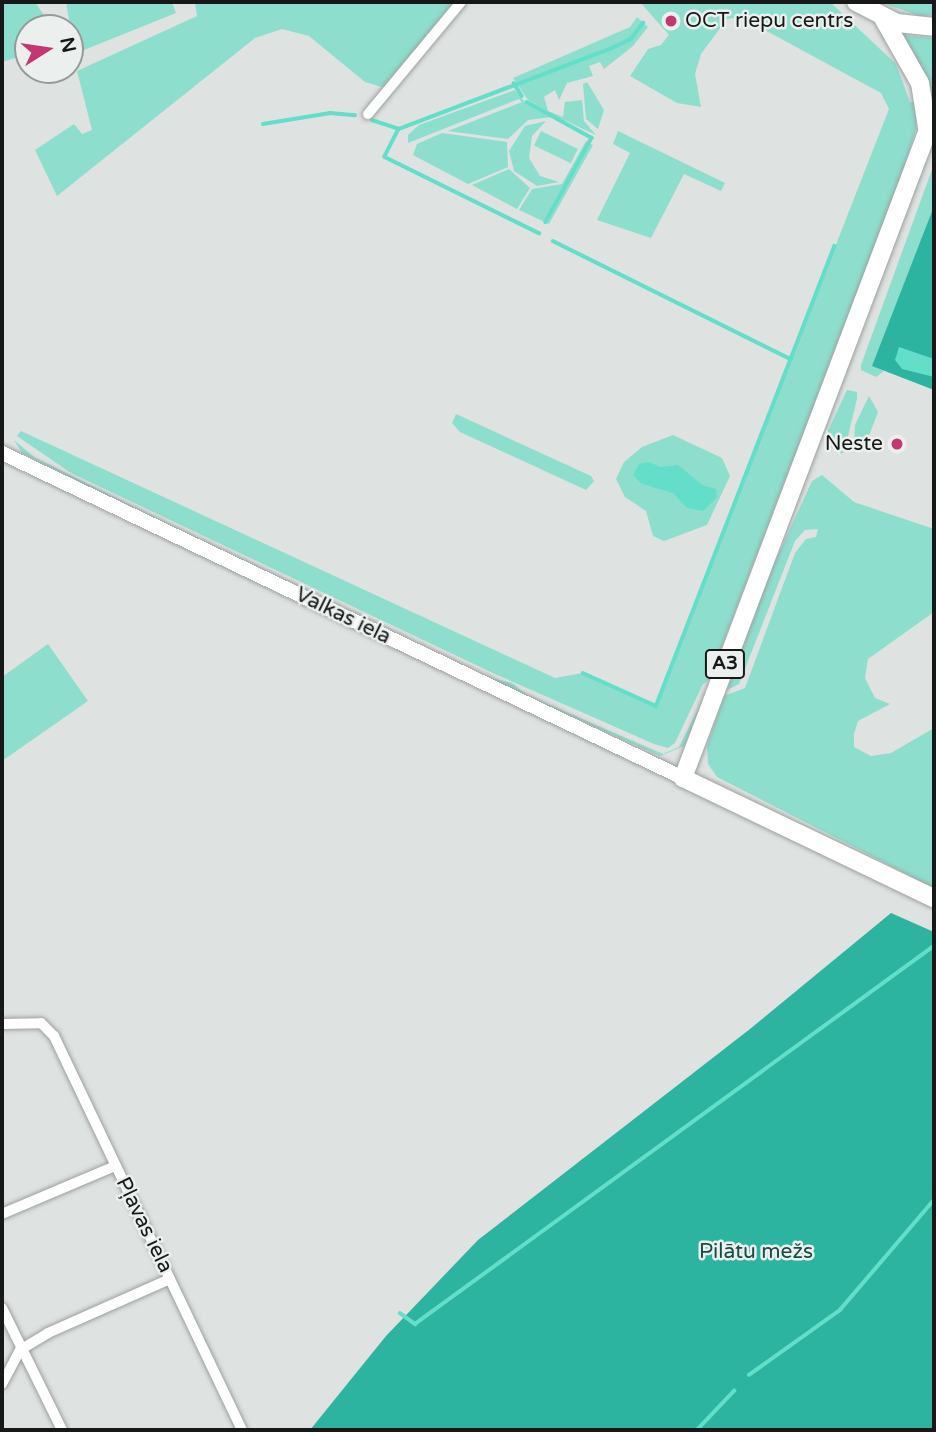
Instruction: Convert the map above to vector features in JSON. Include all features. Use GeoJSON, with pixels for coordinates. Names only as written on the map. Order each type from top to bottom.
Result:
{"type":"FeatureCollection","features":[{"type":"Feature","properties":{"kind":"highway","name":"A3"},"geometry":{"type":"LineString","coordinates":[[856,2],[883,18],[934,27]]}},
{"type":"Feature","properties":{"kind":"highway","name":"A3"},"geometry":{"type":"LineString","coordinates":[[684,778],[931,120],[920,83],[883,18]]}},
{"type":"Feature","properties":{"kind":"highway"},"geometry":{"type":"LineString","coordinates":[[684,778],[934,898]]}},
{"type":"Feature","properties":{"kind":"main road","name":"Valkas iela"},"geometry":{"type":"LineString","coordinates":[[2,453],[684,778]]}},
{"type":"Feature","properties":{"kind":"street"},"geometry":{"type":"LineString","coordinates":[[368,114],[461,2]]}},
{"type":"Feature","properties":{"kind":"street","name":"Pļavas iela"},"geometry":{"type":"LineString","coordinates":[[2,1024],[41,1023],[54,1036],[242,1430]]}},
{"type":"Feature","properties":{"kind":"street"},"geometry":{"type":"LineString","coordinates":[[2,1214],[115,1166]]}},
{"type":"Feature","properties":{"kind":"street"},"geometry":{"type":"LineString","coordinates":[[2,1384],[20,1350],[170,1279]]}},
{"type":"Feature","properties":{"kind":"street"},"geometry":{"type":"LineString","coordinates":[[2,1308],[20,1350],[62,1430]]}},
{"type":"Feature","properties":{"kind":"shaded area"},"geometry":{"type":"Polygon","coordinates":[[[2,2],[35,2],[43,14],[14,14],[14,58],[2,62],[2,2]]]}},
{"type":"Feature","properties":{"kind":"shaded area"},"geometry":{"type":"Polygon","coordinates":[[[66,2],[172,2],[176,13],[84,50],[84,14],[68,14],[66,2]]]}},
{"type":"Feature","properties":{"kind":"shaded area"},"geometry":{"type":"Polygon","coordinates":[[[195,2],[455,2],[385,88],[365,82],[309,36],[282,29],[255,38],[57,196],[35,150],[74,124],[82,134],[92,130],[80,84],[84,84],[84,68],[197,16],[195,2]]]}},
{"type":"Feature","properties":{"kind":"shaded area"},"geometry":{"type":"Polygon","coordinates":[[[640,2],[830,2],[896,64],[910,102],[916,103],[916,129],[905,166],[709,680],[703,684],[675,743],[668,748],[495,674],[71,473],[17,436],[21,431],[555,678],[583,673],[656,705],[889,109],[881,93],[741,17],[727,19],[701,54],[695,74],[701,107],[677,103],[630,76],[648,49],[661,45],[669,35],[640,2]]]}},
{"type":"Feature","properties":{"kind":"shaded area"},"geometry":{"type":"Polygon","coordinates":[[[879,2],[934,2],[934,15],[920,16],[879,2]]]}},
{"type":"Feature","properties":{"kind":"shaded area"},"geometry":{"type":"Polygon","coordinates":[[[637,17],[648,27],[633,46],[604,69],[600,62],[589,66],[593,76],[567,83],[559,100],[555,90],[544,97],[548,111],[563,117],[565,102],[582,100],[584,121],[596,135],[553,115],[528,100],[513,78],[630,27],[637,17]]]}},
{"type":"Feature","properties":{"kind":"shaded area"},"geometry":{"type":"Polygon","coordinates":[[[900,35],[934,38],[934,96],[930,96],[912,50],[900,35]]]}},
{"type":"Feature","properties":{"kind":"shaded area"},"geometry":{"type":"Polygon","coordinates":[[[587,82],[604,110],[598,129],[586,119],[583,84],[587,82]]]}},
{"type":"Feature","properties":{"kind":"shaded area"},"geometry":{"type":"Polygon","coordinates":[[[515,90],[525,102],[552,117],[528,120],[508,139],[448,131],[522,102],[519,99],[408,143],[408,135],[419,125],[515,90]]]}},
{"type":"Feature","properties":{"kind":"shaded area"},"geometry":{"type":"Polygon","coordinates":[[[546,121],[532,136],[529,158],[540,176],[559,182],[537,186],[514,171],[509,151],[525,126],[546,121]]]}},
{"type":"Feature","properties":{"kind":"shaded area"},"geometry":{"type":"Polygon","coordinates":[[[541,131],[578,149],[571,163],[534,145],[541,131]]]}},
{"type":"Feature","properties":{"kind":"shaded area"},"geometry":{"type":"Polygon","coordinates":[[[618,131],[725,183],[721,191],[684,174],[651,238],[597,220],[630,153],[613,144],[618,131]]]}},
{"type":"Feature","properties":{"kind":"shaded area"},"geometry":{"type":"Polygon","coordinates":[[[442,133],[507,142],[508,167],[468,184],[413,155],[417,144],[442,133]]]}},
{"type":"Feature","properties":{"kind":"shaded area"},"geometry":{"type":"Polygon","coordinates":[[[586,141],[593,145],[549,224],[519,210],[532,189],[562,184],[586,141]]]}},
{"type":"Feature","properties":{"kind":"shaded area"},"geometry":{"type":"Polygon","coordinates":[[[934,164],[934,206],[873,365],[884,371],[876,377],[861,370],[861,365],[934,164]]]}},
{"type":"Feature","properties":{"kind":"shaded area"},"geometry":{"type":"Polygon","coordinates":[[[509,169],[530,188],[517,209],[472,185],[509,169]]]}},
{"type":"Feature","properties":{"kind":"shaded area"},"geometry":{"type":"Polygon","coordinates":[[[899,347],[934,359],[934,377],[902,369],[895,360],[899,347]]]}},
{"type":"Feature","properties":{"kind":"shaded area"},"geometry":{"type":"Polygon","coordinates":[[[847,390],[857,392],[857,399],[844,452],[840,454],[827,444],[826,435],[847,390]]]}},
{"type":"Feature","properties":{"kind":"shaded area"},"geometry":{"type":"Polygon","coordinates":[[[869,396],[878,412],[865,446],[854,453],[855,425],[869,396]]]}},
{"type":"Feature","properties":{"kind":"shaded area"},"geometry":{"type":"Polygon","coordinates":[[[456,414],[591,476],[594,481],[586,490],[460,432],[452,423],[456,414]]]}},
{"type":"Feature","properties":{"kind":"shaded area"},"geometry":{"type":"Polygon","coordinates":[[[673,435],[722,458],[730,476],[707,525],[664,541],[653,536],[646,511],[625,497],[616,479],[624,462],[642,447],[673,435]]]}},
{"type":"Feature","properties":{"kind":"shaded area"},"geometry":{"type":"Polygon","coordinates":[[[14,440],[34,457],[148,514],[487,677],[512,683],[527,695],[663,754],[679,747],[709,687],[684,746],[660,756],[519,693],[147,516],[22,453],[14,440]]]}},
{"type":"Feature","properties":{"kind":"shaded area"},"geometry":{"type":"Polygon","coordinates":[[[649,462],[660,467],[678,465],[702,485],[716,489],[717,497],[703,511],[687,508],[673,493],[642,484],[633,475],[639,464],[649,462]]]}},
{"type":"Feature","properties":{"kind":"shaded area"},"geometry":{"type":"Polygon","coordinates":[[[822,475],[854,502],[934,529],[934,612],[868,659],[865,678],[875,698],[890,704],[858,721],[854,747],[871,756],[891,753],[934,728],[934,888],[717,777],[708,764],[707,746],[724,696],[745,688],[795,553],[806,539],[816,537],[818,529],[805,530],[795,541],[739,684],[727,690],[774,564],[812,481],[822,475]]]}},
{"type":"Feature","properties":{"kind":"shaded area"},"geometry":{"type":"Polygon","coordinates":[[[48,644],[88,701],[2,761],[2,677],[48,644]]]}},
{"type":"Feature","properties":{"kind":"green space"},"geometry":{"type":"Polygon","coordinates":[[[934,206],[934,390],[872,366],[934,206]]]}},
{"type":"Feature","properties":{"kind":"green space","name":"Pilātu mežs"},"geometry":{"type":"Polygon","coordinates":[[[891,913],[934,932],[934,1430],[310,1430],[386,1336],[478,1240],[750,1029],[891,913]]]}},
{"type":"Feature","properties":{"kind":"waterway"},"geometry":{"type":"LineString","coordinates":[[372,120],[399,129],[612,48],[631,39],[643,23]]}},
{"type":"Feature","properties":{"kind":"waterway"},"geometry":{"type":"LineString","coordinates":[[514,83],[522,96]]}},
{"type":"Feature","properties":{"kind":"waterway"},"geometry":{"type":"LineString","coordinates":[[527,102],[592,138],[546,222]]}},
{"type":"Feature","properties":{"kind":"waterway"},"geometry":{"type":"LineString","coordinates":[[263,124],[330,113],[355,115]]}},
{"type":"Feature","properties":{"kind":"waterway"},"geometry":{"type":"LineString","coordinates":[[399,129],[385,157],[539,233]]}},
{"type":"Feature","properties":{"kind":"waterway"},"geometry":{"type":"LineString","coordinates":[[553,241],[791,359]]}},
{"type":"Feature","properties":{"kind":"waterway"},"geometry":{"type":"LineString","coordinates":[[583,673],[656,706],[834,246]]}},
{"type":"Feature","properties":{"kind":"waterway"},"geometry":{"type":"LineString","coordinates":[[400,1313],[415,1324],[934,946]]}},
{"type":"Feature","properties":{"kind":"waterway"},"geometry":{"type":"LineString","coordinates":[[749,1375],[840,1310],[934,1200]]}},
{"type":"Feature","properties":{"kind":"waterway"},"geometry":{"type":"LineString","coordinates":[[697,1430],[734,1391]]}},
{"type":"Feature","properties":{"kind":"place","name":"OCT riepu centrs"},"geometry":{"type":"Point","coordinates":[671,21]}},
{"type":"Feature","properties":{"kind":"place","name":"Neste"},"geometry":{"type":"Point","coordinates":[897,444]}}]}
